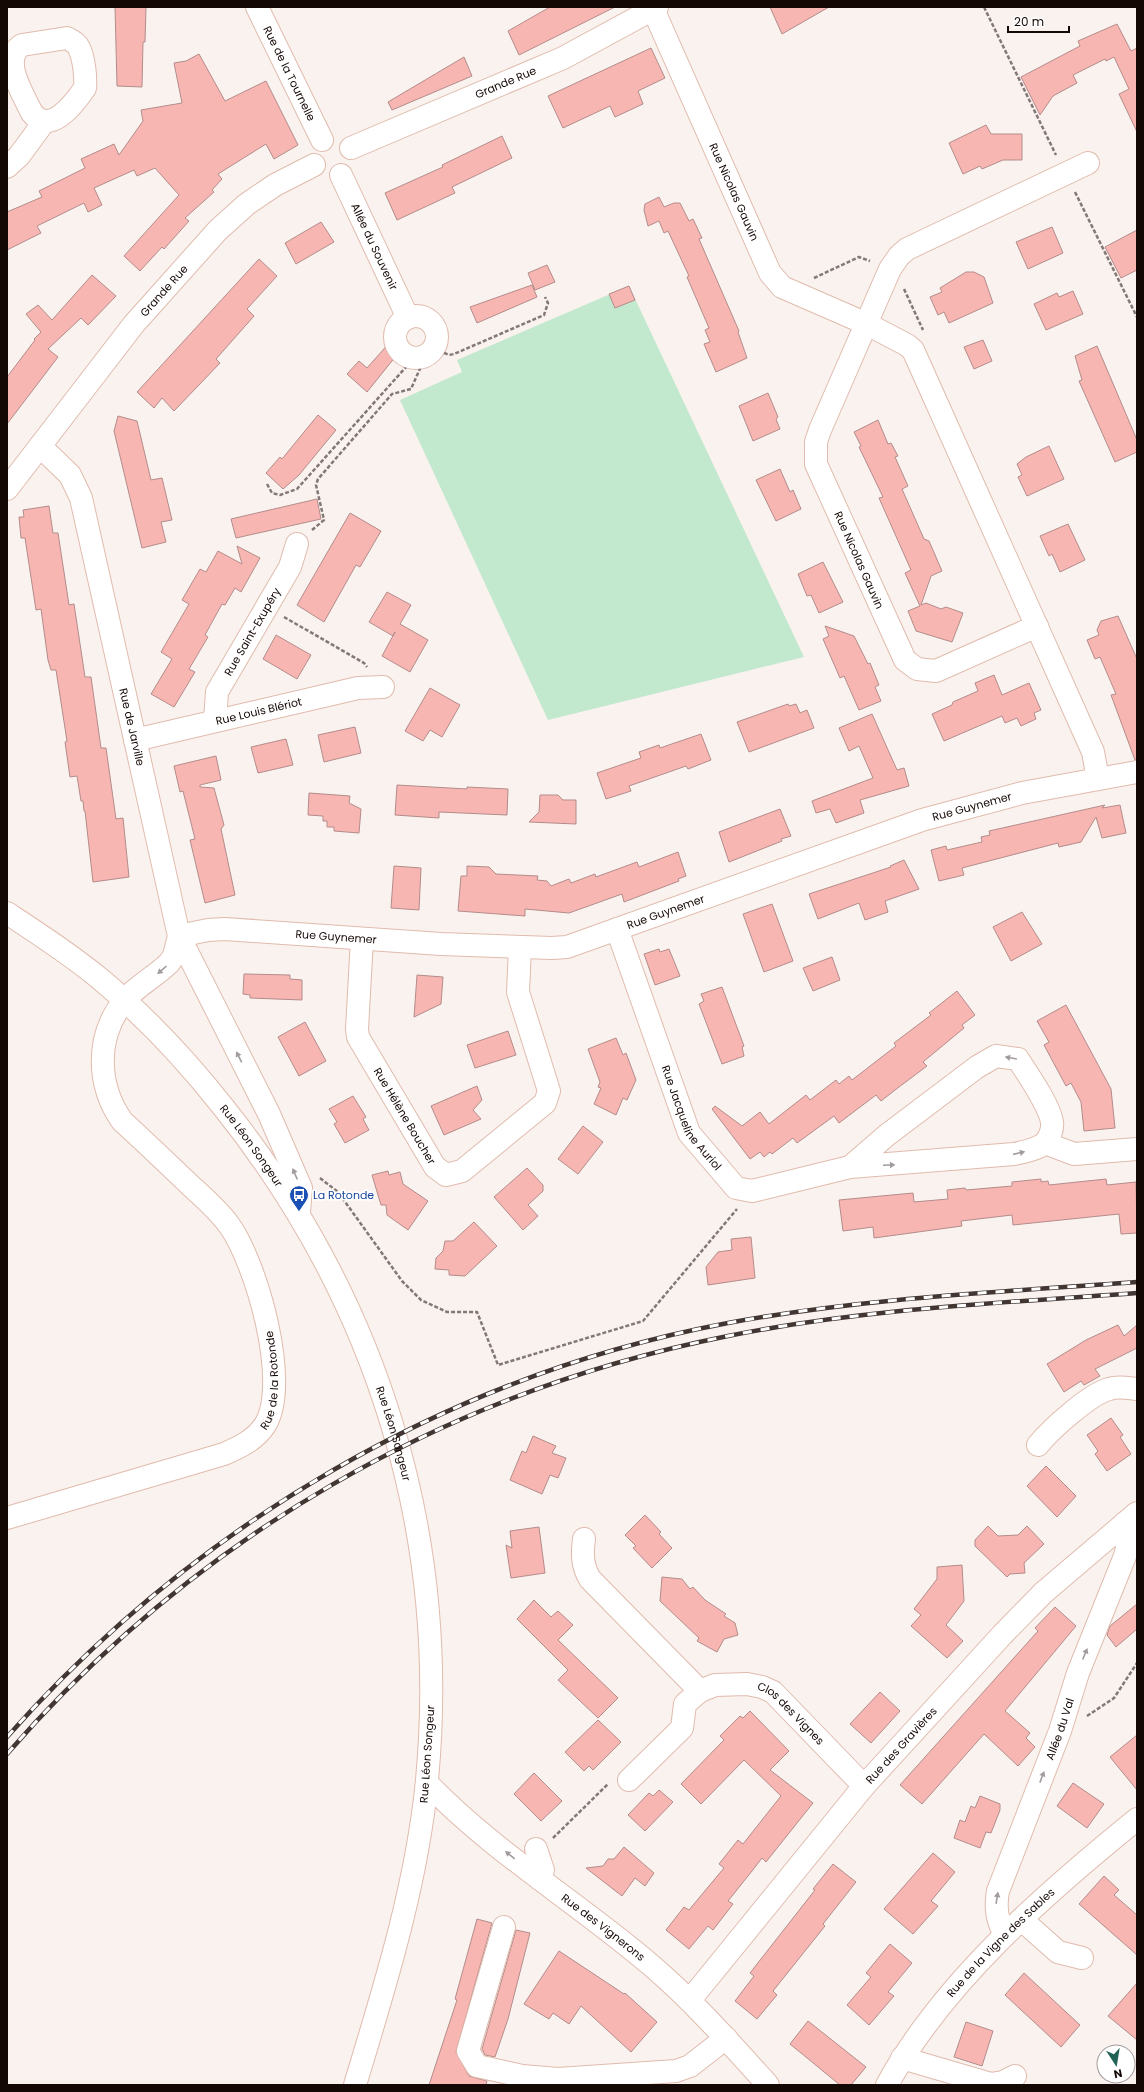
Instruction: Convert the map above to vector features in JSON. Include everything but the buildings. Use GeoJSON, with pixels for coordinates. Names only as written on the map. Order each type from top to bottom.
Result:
{"type":"FeatureCollection","features":[{"type":"Feature","properties":{"kind":"street","name":"Rue de la Tournelle"},"geometry":{"type":"LineString","coordinates":[[257,7],[322,140]]}},
{"type":"Feature","properties":{"kind":"street","name":"Grande Rue"},"geometry":{"type":"LineString","coordinates":[[351,148],[563,58],[655,8]]}},
{"type":"Feature","properties":{"kind":"street","name":"Rue Nicolas Gauvin"},"geometry":{"type":"LineString","coordinates":[[655,8],[770,273],[782,287],[867,324],[908,345],[913,350],[1093,752],[1098,779]]}},
{"type":"Feature","properties":{"kind":"street"},"geometry":{"type":"LineString","coordinates":[[7,167],[19,156],[44,122]]}},
{"type":"Feature","properties":{"kind":"street"},"geometry":{"type":"LineString","coordinates":[[331,137],[341,139],[351,148],[353,156],[352,163],[348,170],[341,175],[332,177],[325,175],[314,165],[313,157],[315,147],[322,140],[331,137]]}},
{"type":"Feature","properties":{"kind":"street","name":"Rue Nicolas Gauvin"},"geometry":{"type":"LineString","coordinates":[[1037,626],[936,671],[917,669],[905,660],[816,464],[816,442],[890,269],[899,256],[907,249],[1088,163]]}},
{"type":"Feature","properties":{"kind":"street","name":"Grande Rue"},"geometry":{"type":"LineString","coordinates":[[7,489],[134,324],[218,230],[247,204],[275,185],[314,165]]}},
{"type":"Feature","properties":{"kind":"street","name":"Allée du Souvenir"},"geometry":{"type":"LineString","coordinates":[[341,175],[408,318]]}},
{"type":"Feature","properties":{"kind":"street"},"geometry":{"type":"LineString","coordinates":[[421,317],[432,323],[437,336],[424,354],[402,352],[395,340],[398,327],[408,318],[421,317]]}},
{"type":"Feature","properties":{"kind":"street","name":"Rue de Jarville"},"geometry":{"type":"LineString","coordinates":[[40,446],[70,475],[81,498],[179,936],[174,956],[169,964],[124,1001]]}},
{"type":"Feature","properties":{"kind":"street","name":"Rue Saint-Exupéry"},"geometry":{"type":"LineString","coordinates":[[215,721],[217,692],[290,567],[297,544]]}},
{"type":"Feature","properties":{"kind":"street","name":"Rue Louis Blériot"},"geometry":{"type":"LineString","coordinates":[[135,740],[358,688],[382,687]]}},
{"type":"Feature","properties":{"kind":"street","name":"Rue Guynemer"},"geometry":{"type":"LineString","coordinates":[[179,936],[208,930],[225,929],[362,939],[520,947],[567,947],[922,820],[1022,793],[1137,772]]}},
{"type":"Feature","properties":{"kind":"street","name":"Rue Léon Songeur"},"geometry":{"type":"LineString","coordinates":[[7,913],[54,944],[100,979],[124,1001],[185,1060],[211,1091],[267,1164],[299,1212],[343,1295],[362,1340],[392,1428],[410,1498],[424,1577],[429,1626],[430,1714],[427,1783],[418,1843],[404,1910],[355,2085]]}},
{"type":"Feature","properties":{"kind":"street","name":"Rue Jacqueline Auriol"},"geometry":{"type":"LineString","coordinates":[[617,929],[689,1133],[736,1188],[752,1191]]}},
{"type":"Feature","properties":{"kind":"street"},"geometry":{"type":"LineString","coordinates":[[179,936],[269,1114],[301,1188],[299,1212]]}},
{"type":"Feature","properties":{"kind":"street","name":"Rue Hélène Boucher"},"geometry":{"type":"LineString","coordinates":[[362,939],[357,1029],[358,1037],[435,1167],[446,1175],[462,1171],[545,1103],[548,1098],[549,1091],[518,992],[520,947]]}},
{"type":"Feature","properties":{"kind":"street","name":"Rue de la Rotonde"},"geometry":{"type":"LineString","coordinates":[[7,1518],[224,1454],[244,1446],[256,1436],[266,1424],[273,1400],[273,1366],[267,1326],[254,1274],[239,1241],[216,1210],[122,1121],[107,1094],[102,1075],[105,1042],[113,1020],[124,1001]]}},
{"type":"Feature","properties":{"kind":"street"},"geometry":{"type":"LineString","coordinates":[[752,1191],[850,1166],[1014,1154],[1031,1150],[1045,1143],[1052,1132],[1052,1122],[1047,1109],[1018,1059],[996,1056],[977,1067],[887,1135],[850,1166]]}},
{"type":"Feature","properties":{"kind":"street"},"geometry":{"type":"LineString","coordinates":[[1045,1143],[1074,1154],[1137,1148]]}},
{"type":"Feature","properties":{"kind":"street"},"geometry":{"type":"LineString","coordinates":[[1038,1445],[1059,1422],[1104,1390],[1120,1387],[1137,1389]]}},
{"type":"Feature","properties":{"kind":"street","name":"Allée du Val"},"geometry":{"type":"LineString","coordinates":[[1005,1935],[998,1922],[996,1905],[998,1891],[1062,1723],[1078,1673],[1125,1556],[1131,1518]]}},
{"type":"Feature","properties":{"kind":"street","name":"Rue des Gravières"},"geometry":{"type":"LineString","coordinates":[[690,2000],[864,1786],[1002,1635],[1043,1593],[1131,1518]]}},
{"type":"Feature","properties":{"kind":"street"},"geometry":{"type":"LineString","coordinates":[[584,1539],[582,1553],[584,1569],[590,1579],[692,1697],[682,1728],[630,1780]]}},
{"type":"Feature","properties":{"kind":"street","name":"Clos des Vignes"},"geometry":{"type":"LineString","coordinates":[[692,1697],[715,1685],[747,1684],[762,1687],[773,1692],[864,1786]]}},
{"type":"Feature","properties":{"kind":"street","name":"Rue des Vignerons"},"geometry":{"type":"LineString","coordinates":[[427,1783],[457,1812],[540,1879],[651,1965],[690,2000],[768,2085]]}},
{"type":"Feature","properties":{"kind":"street","name":"Rue de la Vigne des Sables"},"geometry":{"type":"LineString","coordinates":[[887,2085],[902,2058],[922,2028],[940,2006],[1005,1935],[1058,1885],[1137,1820]]}},
{"type":"Feature","properties":{"kind":"street"},"geometry":{"type":"LineString","coordinates":[[537,1851],[543,1870],[540,1879]]}},
{"type":"Feature","properties":{"kind":"street"},"geometry":{"type":"LineString","coordinates":[[1022,1920],[1058,1952],[1082,1958]]}},
{"type":"Feature","properties":{"kind":"street"},"geometry":{"type":"LineString","coordinates":[[504,1926],[468,2052],[477,2066],[522,2076],[558,2078],[676,2071],[690,2066],[726,2038]]}},
{"type":"Feature","properties":{"kind":"street"},"geometry":{"type":"LineString","coordinates":[[902,2058],[991,2084],[1003,2082],[1015,2076]]}},
{"type":"Feature","properties":{"kind":"path"},"geometry":{"type":"LineString","coordinates":[[267,484],[272,493],[280,495],[297,489],[424,354],[454,354],[544,315],[548,303],[545,297]]}},
{"type":"Feature","properties":{"kind":"path"},"geometry":{"type":"LineString","coordinates":[[297,544],[324,520],[316,485],[318,479],[392,394],[411,389],[424,354]]}},
{"type":"Feature","properties":{"kind":"path"},"geometry":{"type":"LineString","coordinates":[[267,606],[364,663],[382,687]]}},
{"type":"Feature","properties":{"kind":"path"},"geometry":{"type":"LineString","coordinates":[[291,1165],[313,1172],[338,1192],[402,1281],[421,1300],[447,1312],[477,1312],[498,1365],[643,1321],[752,1191]]}},
{"type":"Feature","properties":{"kind":"path"},"geometry":{"type":"LineString","coordinates":[[1062,1723],[1070,1725],[1076,1723],[1114,1698],[1137,1663]]}},
{"type":"Feature","properties":{"kind":"path"},"geometry":{"type":"LineString","coordinates":[[537,1851],[622,1770],[630,1780]]}},
{"type":"Feature","properties":{"kind":"green space"},"geometry":{"type":"Polygon","coordinates":[[[629,286],[804,657],[548,720],[400,400],[462,372],[457,360],[629,286]]]}},
{"type":"Feature","properties":{"kind":"railway"},"geometry":{"type":"LineString","coordinates":[[7,1737],[81,1660],[160,1590],[244,1527],[333,1470],[427,1421],[524,1380],[625,1347],[728,1323],[779,1314],[830,1307],[932,1297],[1137,1282]]}},
{"type":"Feature","properties":{"kind":"railway"},"geometry":{"type":"LineString","coordinates":[[7,1754],[81,1676],[160,1605],[244,1541],[332,1485],[425,1436],[523,1394],[624,1361],[728,1336],[778,1327],[829,1319],[932,1308],[1137,1293]]}},
{"type":"Feature","properties":{"kind":"place","name":"La Rotonde"},"geometry":{"type":"Point","coordinates":[299,1212]}}]}
